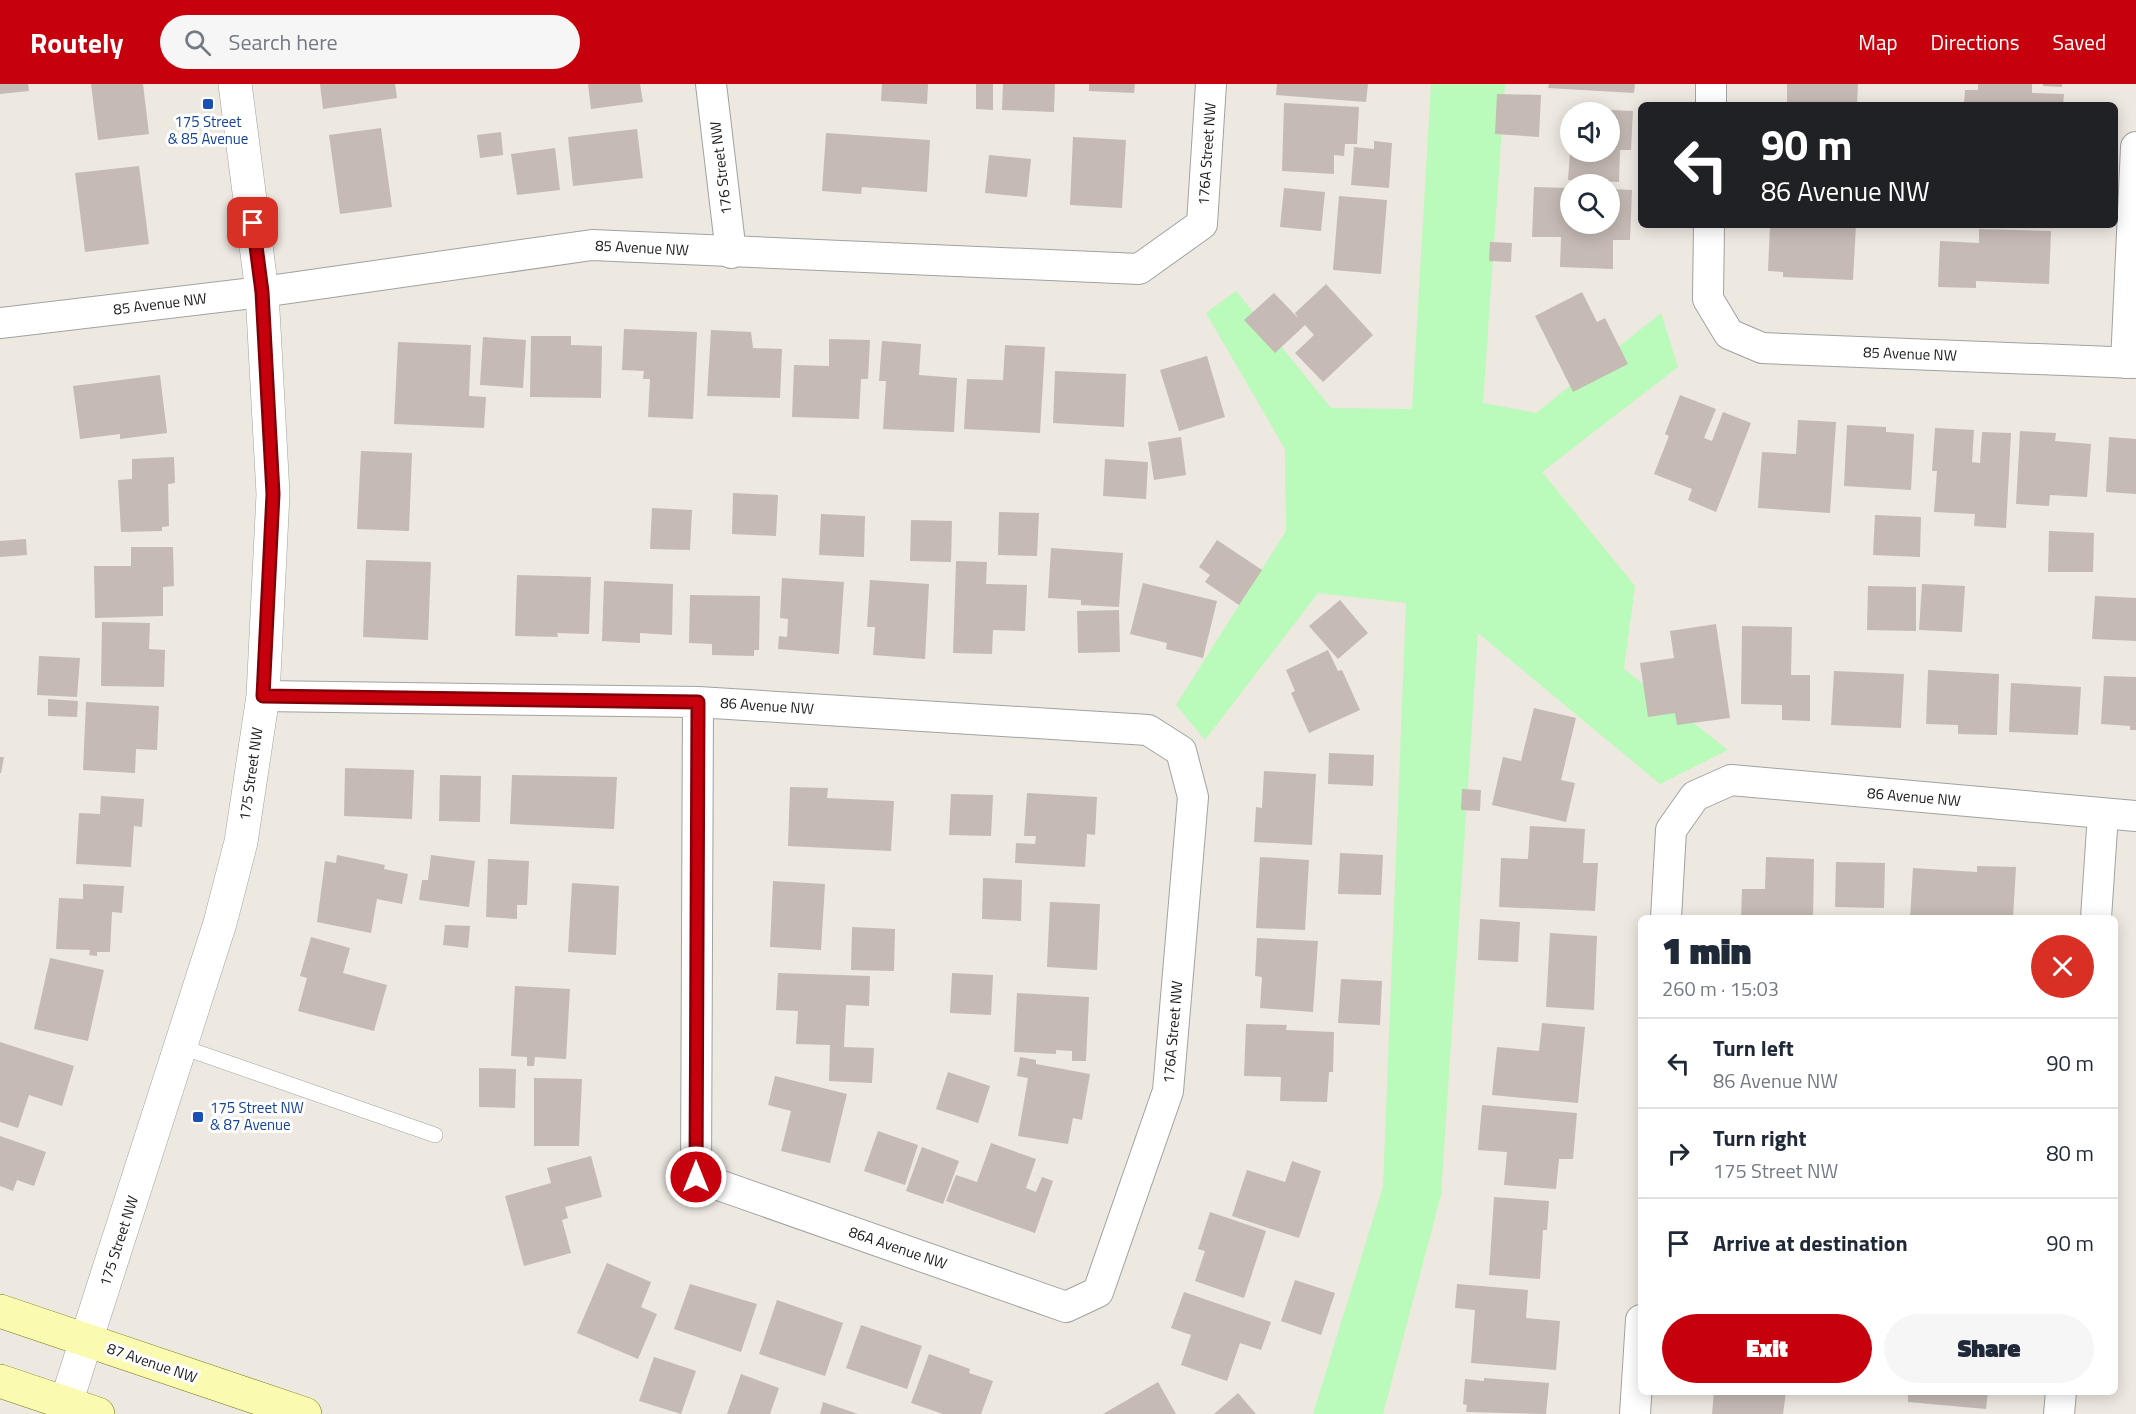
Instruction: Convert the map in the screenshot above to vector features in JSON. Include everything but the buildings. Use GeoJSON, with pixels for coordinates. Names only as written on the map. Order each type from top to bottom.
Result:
{"type":"FeatureCollection","features":[{"type":"Feature","properties":{"kind":"main road","name":"87 Avenue NW"},"geometry":{"type":"LineString","coordinates":[[0,1311],[305,1414]]}},
{"type":"Feature","properties":{"kind":"main road"},"geometry":{"type":"LineString","coordinates":[[0,1381],[64,1409],[98,1414]]}},
{"type":"Feature","properties":{"kind":"street","name":"175 Street NW"},"geometry":{"type":"LineString","coordinates":[[64,1409],[220,923],[241,842],[263,696],[273,494],[262,292],[235,84]]}},
{"type":"Feature","properties":{"kind":"street","name":"176 Street NW"},"geometry":{"type":"LineString","coordinates":[[711,84],[731,253]]}},
{"type":"Feature","properties":{"kind":"street","name":"176A Street NW"},"geometry":{"type":"LineString","coordinates":[[1202,224],[1211,84]]}},
{"type":"Feature","properties":{"kind":"street"},"geometry":{"type":"LineString","coordinates":[[1711,84],[1711,102]]}},
{"type":"Feature","properties":{"kind":"street"},"geometry":{"type":"LineString","coordinates":[[2131,363],[2136,147]]}},
{"type":"Feature","properties":{"kind":"street","name":"85 Avenue NW"},"geometry":{"type":"LineString","coordinates":[[0,323],[262,292],[592,245],[731,253],[1139,269],[1202,224]]}},
{"type":"Feature","properties":{"kind":"street","name":"85 Avenue NW"},"geometry":{"type":"LineString","coordinates":[[1709,228],[1708,299],[1729,334],[1762,348],[2131,363]]}},
{"type":"Feature","properties":{"kind":"street","name":"86 Avenue NW"},"geometry":{"type":"LineString","coordinates":[[263,696],[698,702],[1148,730],[1181,750],[1193,797]]}},
{"type":"Feature","properties":{"kind":"street","name":"86A Avenue NW"},"geometry":{"type":"LineString","coordinates":[[698,702],[696,1177],[1066,1307],[1098,1292]]}},
{"type":"Feature","properties":{"kind":"street","name":"86 Avenue NW"},"geometry":{"type":"LineString","coordinates":[[1666,915],[1671,830],[1695,796],[1731,780],[2136,816]]}},
{"type":"Feature","properties":{"kind":"street","name":"176A Street NW"},"geometry":{"type":"LineString","coordinates":[[1098,1292],[1168,1092],[1193,797]]}},
{"type":"Feature","properties":{"kind":"street"},"geometry":{"type":"LineString","coordinates":[[2096,915],[2103,814]]}},
{"type":"Feature","properties":{"kind":"street"},"geometry":{"type":"LineString","coordinates":[[1635,1414],[1638,1367]]}},
{"type":"Feature","properties":{"kind":"street"},"geometry":{"type":"LineString","coordinates":[[2059,1414],[2061,1395]]}},
{"type":"Feature","properties":{"kind":"lane"},"geometry":{"type":"LineString","coordinates":[[182,1047],[435,1136]]}},
{"type":"Feature","properties":{"kind":"green space"},"geometry":{"type":"Polygon","coordinates":[[[1431,84],[1505,84],[1483,403],[1536,413],[1661,313],[1678,367],[1542,472],[1635,586],[1624,669],[1728,750],[1660,784],[1478,633],[1441,1195],[1383,1414],[1313,1414],[1383,1187],[1406,603],[1318,593],[1205,740],[1176,705],[1286,531],[1285,449],[1206,313],[1236,291],[1331,408],[1412,409],[1431,84]]]}},
{"type":"Feature","properties":{"kind":"place","name":"175 Street & 85 Avenue"},"geometry":{"type":"Point","coordinates":[208,104]}},
{"type":"Feature","properties":{"kind":"place","name":"175 Street NW & 87 Avenue"},"geometry":{"type":"Point","coordinates":[198,1117]}},
{"type":"Feature","properties":{"kind":"route"},"geometry":{"type":"LineString","coordinates":[[253,223],[262,292],[273,494],[263,696],[698,702],[696,1177]]}}]}
